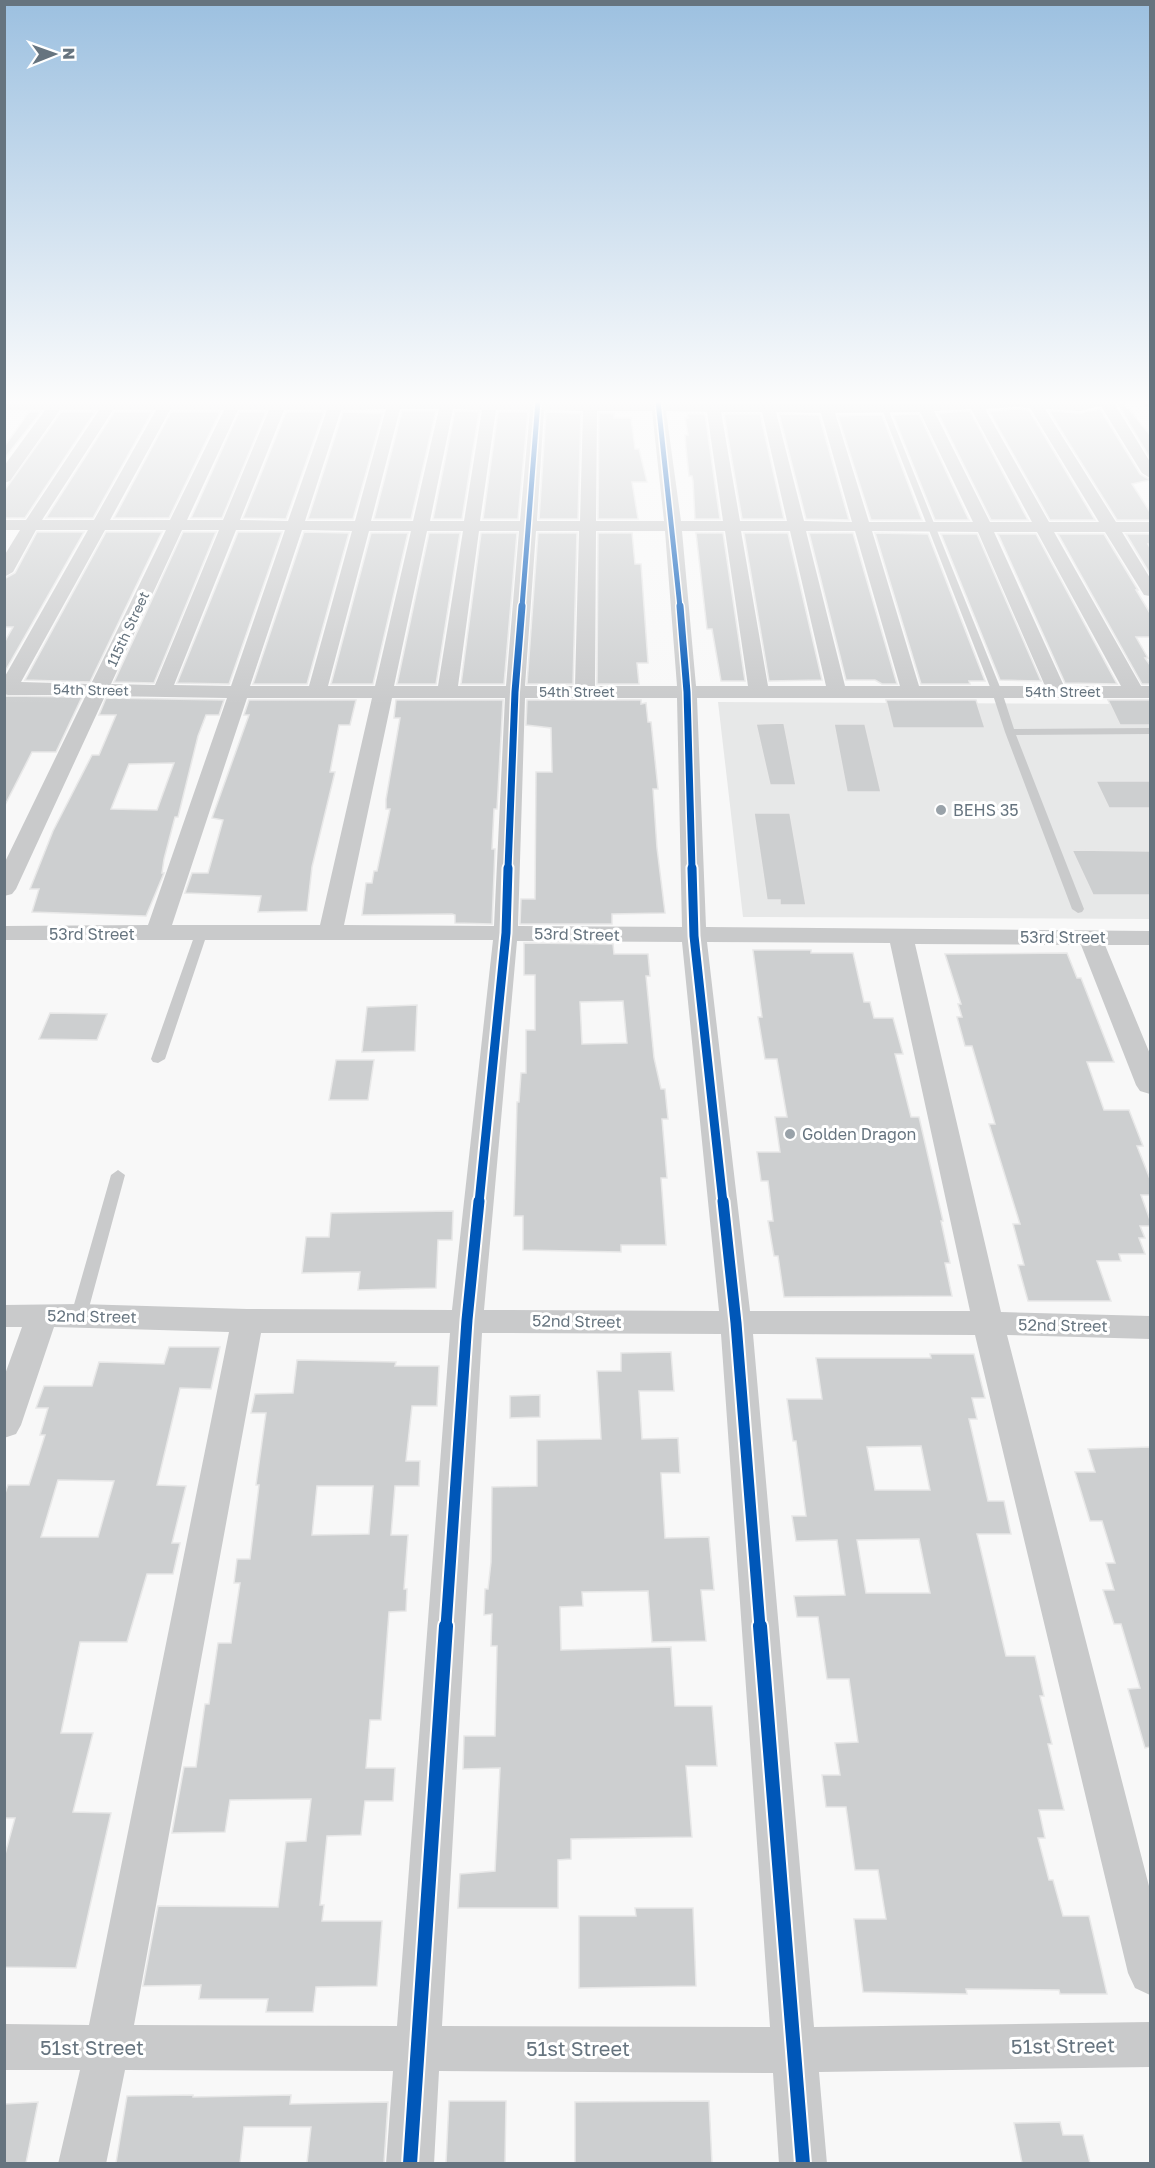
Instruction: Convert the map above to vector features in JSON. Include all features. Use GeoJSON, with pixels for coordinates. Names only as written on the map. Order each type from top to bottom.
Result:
{"type":"FeatureCollection","features":[{"type":"Feature","properties":{"kind":"street"},"geometry":{"type":"LineString","coordinates":[[4,572],[46,502]]}},
{"type":"Feature","properties":{"kind":"street"},"geometry":{"type":"LineString","coordinates":[[6,688],[113,502]]}},
{"type":"Feature","properties":{"kind":"street","name":"115th Street"},"geometry":{"type":"LineString","coordinates":[[4,889],[187,502]]}},
{"type":"Feature","properties":{"kind":"street"},"geometry":{"type":"LineString","coordinates":[[162,691],[240,502]]}},
{"type":"Feature","properties":{"kind":"street"},"geometry":{"type":"LineString","coordinates":[[158,934],[303,502]]}},
{"type":"Feature","properties":{"kind":"street"},"geometry":{"type":"LineString","coordinates":[[317,692],[367,502]]}},
{"type":"Feature","properties":{"kind":"street"},"geometry":{"type":"LineString","coordinates":[[330,932],[425,502]]}},
{"type":"Feature","properties":{"kind":"street"},"geometry":{"type":"LineString","coordinates":[[447,692],[474,502]]}},
{"type":"Feature","properties":{"kind":"street"},"geometry":{"type":"LineString","coordinates":[[410,2163],[467,1320],[506,933],[515,692],[529,502]]}},
{"type":"Feature","properties":{"kind":"street"},"geometry":{"type":"LineString","coordinates":[[585,692],[588,502]]}},
{"type":"Feature","properties":{"kind":"street"},"geometry":{"type":"LineString","coordinates":[[670,502],[687,692],[694,936],[736,1323],[803,2163]]}},
{"type":"Feature","properties":{"kind":"street"},"geometry":{"type":"LineString","coordinates":[[728,502],[759,692]]}},
{"type":"Feature","properties":{"kind":"street"},"geometry":{"type":"LineString","coordinates":[[792,502],[837,692]]}},
{"type":"Feature","properties":{"kind":"street"},"geometry":{"type":"LineString","coordinates":[[855,502],[911,692]]}},
{"type":"Feature","properties":{"kind":"street"},"geometry":{"type":"LineString","coordinates":[[972,502],[1057,692]]}},
{"type":"Feature","properties":{"kind":"street"},"geometry":{"type":"LineString","coordinates":[[1029,502],[1142,692]]}},
{"type":"Feature","properties":{"kind":"street"},"geometry":{"type":"LineString","coordinates":[[1096,502],[1150,591]]}},
{"type":"Feature","properties":{"kind":"street"},"geometry":{"type":"LineString","coordinates":[[4,525],[1150,527]]}},
{"type":"Feature","properties":{"kind":"street","name":"54th Street"},"geometry":{"type":"LineString","coordinates":[[6,688],[239,692],[1142,692]]}},
{"type":"Feature","properties":{"kind":"street","name":"53rd Street"},"geometry":{"type":"LineString","coordinates":[[4,933],[330,932],[1150,938]]}},
{"type":"Feature","properties":{"kind":"street"},"geometry":{"type":"LineString","coordinates":[[902,937],[988,1323],[1150,1973]]}},
{"type":"Feature","properties":{"kind":"street"},"geometry":{"type":"LineString","coordinates":[[1090,938],[1150,1085]]}},
{"type":"Feature","properties":{"kind":"street","name":"52nd Street"},"geometry":{"type":"LineString","coordinates":[[4,1316],[79,1315],[248,1321],[988,1323],[1150,1327]]}},
{"type":"Feature","properties":{"kind":"street"},"geometry":{"type":"LineString","coordinates":[[4,1425],[42,1316]]}},
{"type":"Feature","properties":{"kind":"street"},"geometry":{"type":"LineString","coordinates":[[82,2163],[107,2048],[248,1321]]}},
{"type":"Feature","properties":{"kind":"street","name":"51st Street"},"geometry":{"type":"LineString","coordinates":[[4,2047],[794,2050],[1150,2045]]}},
{"type":"Feature","properties":{"kind":"lane"},"geometry":{"type":"LineString","coordinates":[[922,502],[997,692],[1010,732],[1078,909]]}},
{"type":"Feature","properties":{"kind":"lane"},"geometry":{"type":"LineString","coordinates":[[1010,732],[1150,731]]}},
{"type":"Feature","properties":{"kind":"lane"},"geometry":{"type":"LineString","coordinates":[[158,1059],[201,934]]}},
{"type":"Feature","properties":{"kind":"lane"},"geometry":{"type":"LineString","coordinates":[[79,1315],[118,1175]]}},
{"type":"Feature","properties":{"kind":"shaded area","name":"BEHS 35"},"geometry":{"type":"Polygon","coordinates":[[[718,702],[1150,704],[1150,919],[743,917],[718,702]]]}},
{"type":"Feature","properties":{"kind":"building"},"geometry":{"type":"Polygon","coordinates":[[[4,502],[35,502],[25,518],[4,518],[4,502]]]}},
{"type":"Feature","properties":{"kind":"building"},"geometry":{"type":"Polygon","coordinates":[[[56,502],[102,502],[93,518],[46,518],[56,502]]]}},
{"type":"Feature","properties":{"kind":"building"},"geometry":{"type":"Polygon","coordinates":[[[123,502],[177,502],[169,518],[114,518],[123,502]]]}},
{"type":"Feature","properties":{"kind":"building"},"geometry":{"type":"Polygon","coordinates":[[[198,502],[229,502],[222,518],[191,518],[198,502]]]}},
{"type":"Feature","properties":{"kind":"building"},"geometry":{"type":"Polygon","coordinates":[[[249,502],[292,502],[286,519],[243,518],[249,502]]]}},
{"type":"Feature","properties":{"kind":"building"},"geometry":{"type":"Polygon","coordinates":[[[314,502],[358,502],[353,519],[308,519],[314,502]]]}},
{"type":"Feature","properties":{"kind":"building"},"geometry":{"type":"Polygon","coordinates":[[[378,502],[415,502],[411,519],[374,519],[378,502]]]}},
{"type":"Feature","properties":{"kind":"building"},"geometry":{"type":"Polygon","coordinates":[[[436,502],[465,502],[462,519],[433,519],[436,502]]]}},
{"type":"Feature","properties":{"kind":"building"},"geometry":{"type":"Polygon","coordinates":[[[485,502],[520,502],[518,519],[483,519],[485,502]]]}},
{"type":"Feature","properties":{"kind":"building"},"geometry":{"type":"Polygon","coordinates":[[[540,502],[578,502],[578,519],[539,519],[540,502]]]}},
{"type":"Feature","properties":{"kind":"building"},"geometry":{"type":"Polygon","coordinates":[[[598,502],[635,502],[638,519],[598,519],[598,502]]]}},
{"type":"Feature","properties":{"kind":"building"},"geometry":{"type":"Polygon","coordinates":[[[694,502],[718,502],[720,519],[695,519],[694,502]]]}},
{"type":"Feature","properties":{"kind":"building"},"geometry":{"type":"Polygon","coordinates":[[[739,502],[780,502],[784,519],[742,519],[739,502]]]}},
{"type":"Feature","properties":{"kind":"building"},"geometry":{"type":"Polygon","coordinates":[[[802,502],[844,502],[849,520],[806,519],[802,502]]]}},
{"type":"Feature","properties":{"kind":"building"},"geometry":{"type":"Polygon","coordinates":[[[865,502],[915,502],[922,520],[871,520],[865,502]]]}},
{"type":"Feature","properties":{"kind":"building"},"geometry":{"type":"Polygon","coordinates":[[[928,502],[961,502],[969,520],[935,520],[928,502]]]}},
{"type":"Feature","properties":{"kind":"building"},"geometry":{"type":"Polygon","coordinates":[[[982,502],[1019,502],[1028,520],[991,520],[982,502]]]}},
{"type":"Feature","properties":{"kind":"building"},"geometry":{"type":"Polygon","coordinates":[[[1040,502],[1084,502],[1095,520],[1050,520],[1040,502]]]}},
{"type":"Feature","properties":{"kind":"building"},"geometry":{"type":"Polygon","coordinates":[[[1106,502],[1144,502],[1150,512],[1150,520],[1117,520],[1106,502]]]}},
{"type":"Feature","properties":{"kind":"building"},"geometry":{"type":"Polygon","coordinates":[[[37,532],[84,532],[4,673],[4,643],[13,627],[4,627],[4,579],[15,573],[37,532]]]}},
{"type":"Feature","properties":{"kind":"building"},"geometry":{"type":"Polygon","coordinates":[[[106,532],[162,532],[90,682],[25,680],[106,532]]]}},
{"type":"Feature","properties":{"kind":"building"},"geometry":{"type":"Polygon","coordinates":[[[183,532],[216,532],[154,683],[114,682],[183,532]]]}},
{"type":"Feature","properties":{"kind":"building"},"geometry":{"type":"Polygon","coordinates":[[[238,532],[282,532],[229,684],[177,683],[238,532]]]}},
{"type":"Feature","properties":{"kind":"building"},"geometry":{"type":"Polygon","coordinates":[[[304,532],[349,533],[307,684],[253,684],[304,532]]]}},
{"type":"Feature","properties":{"kind":"building"},"geometry":{"type":"Polygon","coordinates":[[[371,533],[408,533],[373,684],[331,684],[371,533]]]}},
{"type":"Feature","properties":{"kind":"building"},"geometry":{"type":"Polygon","coordinates":[[[429,533],[460,533],[436,684],[397,684],[429,533]]]}},
{"type":"Feature","properties":{"kind":"building"},"geometry":{"type":"Polygon","coordinates":[[[481,533],[517,533],[504,684],[461,684],[481,533]]]}},
{"type":"Feature","properties":{"kind":"building"},"geometry":{"type":"Polygon","coordinates":[[[538,533],[577,533],[573,684],[527,684],[538,533]]]}},
{"type":"Feature","properties":{"kind":"building"},"geometry":{"type":"Polygon","coordinates":[[[598,533],[632,533],[635,564],[641,564],[648,663],[637,663],[639,684],[597,684],[598,533]]]}},
{"type":"Feature","properties":{"kind":"building"},"geometry":{"type":"Polygon","coordinates":[[[696,533],[723,533],[745,681],[721,681],[712,629],[707,629],[696,533]]]}},
{"type":"Feature","properties":{"kind":"building"},"geometry":{"type":"Polygon","coordinates":[[[744,533],[788,533],[822,680],[769,681],[744,533]]]}},
{"type":"Feature","properties":{"kind":"building"},"geometry":{"type":"Polygon","coordinates":[[[809,533],[853,533],[897,684],[882,684],[875,680],[846,680],[809,533]]]}},
{"type":"Feature","properties":{"kind":"building"},"geometry":{"type":"Polygon","coordinates":[[[875,533],[928,534],[985,681],[969,681],[970,684],[921,684],[875,533]]]}},
{"type":"Feature","properties":{"kind":"building"},"geometry":{"type":"Polygon","coordinates":[[[941,534],[977,534],[1041,681],[1000,680],[941,534]]]}},
{"type":"Feature","properties":{"kind":"building"},"geometry":{"type":"Polygon","coordinates":[[[998,534],[1036,534],[1117,684],[1065,683],[998,534]]]}},
{"type":"Feature","properties":{"kind":"building"},"geometry":{"type":"Polygon","coordinates":[[[1058,534],[1104,534],[1150,613],[1150,637],[1136,637],[1148,658],[1145,658],[1150,665],[1150,684],[1142,684],[1058,534]]]}},
{"type":"Feature","properties":{"kind":"building"},"geometry":{"type":"Polygon","coordinates":[[[1126,534],[1150,534],[1150,544],[1148,544],[1150,574],[1126,534]]]}},
{"type":"Feature","properties":{"kind":"building"},"geometry":{"type":"Polygon","coordinates":[[[4,696],[82,697],[56,752],[32,752],[4,807],[4,696]]]}},
{"type":"Feature","properties":{"kind":"building"},"geometry":{"type":"Polygon","coordinates":[[[106,698],[224,700],[219,715],[206,715],[198,736],[178,817],[175,817],[164,859],[162,873],[164,873],[146,916],[32,912],[39,889],[30,889],[53,831],[92,755],[99,755],[116,715],[99,715],[106,698]],[[174,763],[129,764],[111,809],[157,810],[174,763]]]}},
{"type":"Feature","properties":{"kind":"building"},"geometry":{"type":"Polygon","coordinates":[[[249,700],[356,700],[350,725],[339,725],[330,772],[335,772],[312,867],[307,911],[258,912],[261,896],[185,893],[192,873],[208,873],[223,820],[212,818],[249,715],[244,715],[249,700]]]}},
{"type":"Feature","properties":{"kind":"building"},"geometry":{"type":"Polygon","coordinates":[[[396,700],[503,700],[497,809],[494,809],[492,849],[495,849],[492,924],[455,923],[455,915],[452,914],[362,915],[366,883],[372,883],[374,871],[377,871],[390,809],[386,809],[386,799],[400,718],[394,718],[396,700]]]}},
{"type":"Feature","properties":{"kind":"building"},"geometry":{"type":"Polygon","coordinates":[[[527,700],[641,700],[641,704],[646,703],[648,722],[651,722],[658,789],[653,789],[665,913],[612,914],[612,924],[520,924],[521,899],[535,899],[536,772],[552,772],[551,728],[526,725],[527,700]]]}},
{"type":"Feature","properties":{"kind":"building"},"geometry":{"type":"Polygon","coordinates":[[[886,700],[976,700],[985,728],[893,728],[886,700]]]}},
{"type":"Feature","properties":{"kind":"building"},"geometry":{"type":"Polygon","coordinates":[[[1108,700],[1150,700],[1150,725],[1120,725],[1108,700]]]}},
{"type":"Feature","properties":{"kind":"building"},"geometry":{"type":"Polygon","coordinates":[[[784,723],[796,785],[770,785],[756,724],[784,723]]]}},
{"type":"Feature","properties":{"kind":"building"},"geometry":{"type":"Polygon","coordinates":[[[834,724],[865,724],[881,792],[847,792],[834,724]]]}},
{"type":"Feature","properties":{"kind":"building"},"geometry":{"type":"Polygon","coordinates":[[[1096,781],[1150,781],[1150,808],[1109,808],[1096,781]]]}},
{"type":"Feature","properties":{"kind":"building"},"geometry":{"type":"Polygon","coordinates":[[[754,813],[790,813],[806,905],[780,905],[780,900],[767,900],[754,813]]]}},
{"type":"Feature","properties":{"kind":"building"},"geometry":{"type":"Polygon","coordinates":[[[1072,850],[1150,851],[1150,895],[1093,895],[1072,850]]]}},
{"type":"Feature","properties":{"kind":"building"},"geometry":{"type":"Polygon","coordinates":[[[524,943],[613,944],[614,954],[648,954],[650,976],[646,976],[654,1058],[661,1089],[665,1089],[668,1119],[662,1119],[667,1178],[661,1178],[666,1245],[621,1245],[621,1252],[523,1250],[523,1216],[514,1216],[517,1102],[519,1102],[521,1073],[526,1073],[526,1030],[535,1030],[535,975],[524,975],[524,943]],[[623,1001],[580,1002],[582,1044],[627,1043],[623,1001]]]}},
{"type":"Feature","properties":{"kind":"building"},"geometry":{"type":"Polygon","coordinates":[[[753,950],[853,953],[864,1002],[870,1002],[874,1018],[893,1018],[903,1054],[895,1054],[911,1117],[919,1117],[943,1221],[941,1221],[950,1263],[945,1263],[952,1296],[784,1297],[778,1256],[774,1256],[768,1221],[773,1221],[768,1181],[761,1181],[757,1152],[780,1152],[775,1117],[787,1117],[777,1059],[765,1059],[758,1017],[762,1017],[753,950]]]}},
{"type":"Feature","properties":{"kind":"building"},"geometry":{"type":"Polygon","coordinates":[[[1067,953],[1077,978],[1081,978],[1114,1062],[1087,1062],[1104,1110],[1129,1110],[1143,1146],[1137,1146],[1150,1179],[1150,1195],[1141,1195],[1150,1220],[1150,1226],[1140,1226],[1145,1238],[1139,1238],[1145,1254],[1119,1254],[1121,1261],[1097,1261],[1111,1301],[1028,1301],[1018,1265],[1024,1265],[1013,1224],[1020,1224],[989,1124],[995,1124],[972,1046],[965,1046],[957,1017],[962,1017],[958,1004],[961,1004],[945,954],[1067,953]]]}},
{"type":"Feature","properties":{"kind":"building"},"geometry":{"type":"Polygon","coordinates":[[[417,1005],[415,1051],[362,1052],[367,1007],[417,1005]]]}},
{"type":"Feature","properties":{"kind":"building"},"geometry":{"type":"Polygon","coordinates":[[[50,1013],[107,1014],[97,1040],[39,1039],[50,1013]]]}},
{"type":"Feature","properties":{"kind":"building"},"geometry":{"type":"Polygon","coordinates":[[[336,1060],[374,1060],[368,1100],[329,1100],[336,1060]]]}},
{"type":"Feature","properties":{"kind":"building"},"geometry":{"type":"Polygon","coordinates":[[[453,1211],[452,1240],[438,1240],[436,1288],[358,1290],[360,1272],[302,1273],[306,1237],[329,1237],[331,1213],[453,1211]]]}},
{"type":"Feature","properties":{"kind":"building"},"geometry":{"type":"Polygon","coordinates":[[[169,1347],[220,1347],[211,1389],[180,1388],[157,1485],[186,1486],[172,1543],[180,1543],[173,1574],[147,1574],[127,1642],[80,1642],[61,1733],[93,1733],[73,1812],[111,1813],[76,1968],[4,1967],[4,1858],[15,1818],[4,1818],[4,1496],[8,1485],[29,1485],[45,1435],[40,1435],[48,1408],[36,1408],[44,1386],[92,1386],[99,1362],[164,1364],[169,1347]],[[58,1480],[41,1537],[98,1537],[114,1481],[58,1480]]]}},
{"type":"Feature","properties":{"kind":"building"},"geometry":{"type":"Polygon","coordinates":[[[671,1352],[674,1391],[639,1391],[642,1439],[678,1438],[680,1473],[661,1473],[665,1538],[709,1537],[714,1590],[701,1590],[706,1641],[652,1642],[648,1591],[582,1592],[583,1606],[560,1607],[561,1650],[671,1647],[675,1706],[712,1706],[717,1766],[686,1766],[692,1837],[571,1839],[571,1859],[558,1860],[558,1908],[458,1908],[460,1874],[495,1871],[500,1768],[463,1769],[464,1736],[495,1736],[497,1646],[491,1646],[492,1614],[484,1615],[485,1589],[488,1589],[491,1562],[492,1487],[537,1486],[537,1440],[601,1439],[597,1371],[621,1371],[621,1353],[671,1352]]]}},
{"type":"Feature","properties":{"kind":"building"},"geometry":{"type":"Polygon","coordinates":[[[930,1354],[974,1354],[985,1398],[972,1398],[977,1419],[969,1419],[988,1501],[1004,1501],[1011,1534],[977,1534],[1006,1656],[1035,1656],[1044,1696],[1040,1696],[1052,1744],[1048,1744],[1064,1810],[1039,1810],[1045,1838],[1038,1838],[1049,1880],[1053,1880],[1063,1916],[1089,1916],[1107,1994],[1060,1994],[1059,1990],[966,1989],[967,1994],[863,1992],[854,1919],[886,1919],[878,1870],[855,1870],[846,1807],[826,1807],[822,1775],[840,1775],[835,1743],[858,1742],[849,1679],[827,1679],[818,1617],[797,1617],[794,1596],[845,1595],[837,1540],[796,1541],[792,1516],[806,1516],[796,1441],[793,1441],[787,1399],[822,1399],[816,1358],[931,1358],[930,1354]],[[921,1446],[867,1447],[875,1490],[930,1490],[921,1446]],[[919,1539],[857,1540],[866,1593],[930,1593],[919,1539]]]}},
{"type":"Feature","properties":{"kind":"building"},"geometry":{"type":"Polygon","coordinates":[[[297,1360],[396,1362],[395,1366],[439,1366],[437,1406],[412,1406],[406,1461],[420,1461],[419,1486],[395,1486],[391,1535],[408,1535],[404,1589],[407,1589],[406,1611],[389,1612],[381,1720],[370,1720],[366,1768],[395,1768],[393,1801],[365,1801],[361,1835],[327,1836],[320,1905],[324,1905],[322,1921],[382,1921],[377,1986],[316,1987],[313,2012],[266,2012],[268,1999],[199,1999],[201,1985],[143,1986],[158,1906],[278,1907],[286,1842],[306,1841],[311,1799],[230,1800],[225,1832],[172,1833],[184,1767],[196,1767],[205,1704],[209,1704],[218,1643],[231,1643],[240,1583],[234,1583],[237,1559],[250,1559],[259,1485],[256,1485],[266,1413],[251,1413],[255,1394],[293,1393],[297,1360]],[[317,1486],[312,1535],[369,1534],[373,1486],[317,1486]]]}},
{"type":"Feature","properties":{"kind":"building"},"geometry":{"type":"Polygon","coordinates":[[[540,1395],[540,1417],[510,1418],[510,1396],[540,1395]]]}},
{"type":"Feature","properties":{"kind":"building"},"geometry":{"type":"Polygon","coordinates":[[[1150,1447],[1150,1747],[1145,1748],[1128,1689],[1140,1688],[1121,1624],[1114,1624],[1103,1590],[1114,1590],[1106,1563],[1115,1563],[1102,1521],[1090,1521],[1075,1472],[1095,1472],[1088,1449],[1150,1447]]]}},
{"type":"Feature","properties":{"kind":"building"},"geometry":{"type":"Polygon","coordinates":[[[635,1908],[693,1908],[696,1986],[579,1988],[579,1916],[636,1916],[635,1908]]]}},
{"type":"Feature","properties":{"kind":"building"},"geometry":{"type":"Polygon","coordinates":[[[193,2095],[193,2097],[291,2095],[290,2104],[388,2102],[384,2163],[307,2163],[311,2127],[244,2127],[240,2163],[116,2163],[127,2096],[193,2095]]]}},
{"type":"Feature","properties":{"kind":"building"},"geometry":{"type":"Polygon","coordinates":[[[449,2101],[506,2101],[505,2163],[446,2163],[449,2101]]]}},
{"type":"Feature","properties":{"kind":"building"},"geometry":{"type":"Polygon","coordinates":[[[709,2101],[712,2163],[575,2163],[575,2102],[709,2101]]]}},
{"type":"Feature","properties":{"kind":"building"},"geometry":{"type":"Polygon","coordinates":[[[38,2102],[26,2163],[4,2163],[4,2104],[38,2102]]]}},
{"type":"Feature","properties":{"kind":"building"},"geometry":{"type":"Polygon","coordinates":[[[1060,2122],[1063,2135],[1083,2135],[1090,2163],[1022,2163],[1014,2123],[1060,2122]]]}},
{"type":"Feature","properties":{"kind":"cycle path"},"geometry":{"type":"LineString","coordinates":[[410,2164],[467,1320],[506,933],[515,692],[530,502]]}},
{"type":"Feature","properties":{"kind":"cycle path"},"geometry":{"type":"LineString","coordinates":[[670,502],[687,692],[694,936],[736,1323],[803,2164]]}},
{"type":"Feature","properties":{"kind":"place","name":"BEHS 35"},"geometry":{"type":"Point","coordinates":[941,810]}},
{"type":"Feature","properties":{"kind":"place","name":"Golden Dragon"},"geometry":{"type":"Point","coordinates":[790,1134]}}]}
